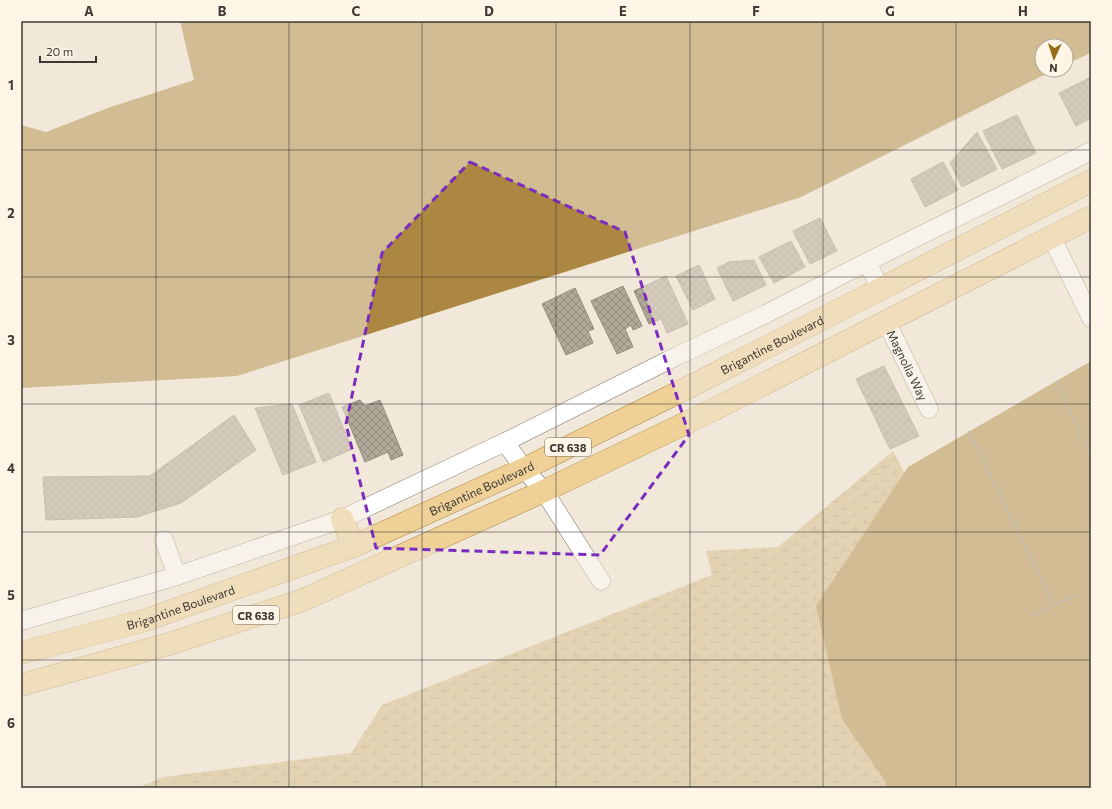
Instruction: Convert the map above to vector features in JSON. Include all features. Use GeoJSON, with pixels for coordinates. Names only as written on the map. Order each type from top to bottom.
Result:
{"type":"FeatureCollection","features":[{"type":"Feature","properties":{"kind":"main road","name":"Brigantine Boulevard"},"geometry":{"type":"LineString","coordinates":[[21,653],[146,620],[354,546],[524,469],[697,383],[1091,181]]}},
{"type":"Feature","properties":{"kind":"main road","name":"CR 638"},"geometry":{"type":"LineString","coordinates":[[21,685],[169,644],[303,600],[544,491],[713,410],[1051,236],[1091,217]]}},
{"type":"Feature","properties":{"kind":"main road"},"geometry":{"type":"LineString","coordinates":[[342,519],[354,546]]}},
{"type":"Feature","properties":{"kind":"street"},"geometry":{"type":"LineString","coordinates":[[21,621],[177,576],[342,519],[505,442],[677,356],[766,314],[867,262],[1091,151]]}},
{"type":"Feature","properties":{"kind":"street"},"geometry":{"type":"LineString","coordinates":[[1051,236],[1091,318]]}},
{"type":"Feature","properties":{"kind":"street"},"geometry":{"type":"LineString","coordinates":[[867,262],[880,288]]}},
{"type":"Feature","properties":{"kind":"street","name":"Magnolia Way"},"geometry":{"type":"LineString","coordinates":[[886,321],[929,409]]}},
{"type":"Feature","properties":{"kind":"street"},"geometry":{"type":"LineString","coordinates":[[505,442],[524,469],[544,491],[601,581]]}},
{"type":"Feature","properties":{"kind":"street"},"geometry":{"type":"LineString","coordinates":[[164,540],[177,576]]}},
{"type":"Feature","properties":{"kind":"path"},"geometry":{"type":"LineString","coordinates":[[1056,381],[1091,456]]}},
{"type":"Feature","properties":{"kind":"path"},"geometry":{"type":"LineString","coordinates":[[969,431],[1054,605]]}},
{"type":"Feature","properties":{"kind":"path"},"geometry":{"type":"LineString","coordinates":[[1033,615],[1079,594]]}},
{"type":"Feature","properties":{"kind":"highlighted area"},"geometry":{"type":"Polygon","coordinates":[[[470,162],[625,232],[689,435],[600,555],[376,548],[346,424],[382,253],[470,162]]]}},
{"type":"Feature","properties":{"kind":"green space"},"geometry":{"type":"Polygon","coordinates":[[[893,451],[944,550],[925,788],[138,788],[163,777],[351,753],[382,705],[712,575],[706,551],[778,547],[893,451]]]}},
{"type":"Feature","properties":{"kind":"shaded area"},"geometry":{"type":"Polygon","coordinates":[[[180,21],[1091,21],[1091,53],[1074,60],[1074,38],[1034,38],[1034,78],[1038,78],[801,197],[237,376],[21,388],[21,125],[46,132],[108,108],[194,80],[180,21]]]}},
{"type":"Feature","properties":{"kind":"shaded area"},"geometry":{"type":"Polygon","coordinates":[[[1091,361],[1091,788],[887,788],[885,781],[842,719],[816,606],[908,467],[1091,361]]]}},
{"type":"Feature","properties":{"kind":"building"},"geometry":{"type":"Polygon","coordinates":[[[1091,77],[1091,118],[1076,126],[1059,93],[1091,77]]]}},
{"type":"Feature","properties":{"kind":"building"},"geometry":{"type":"Polygon","coordinates":[[[1017,115],[1036,153],[1002,169],[983,131],[1017,115]]]}},
{"type":"Feature","properties":{"kind":"building"},"geometry":{"type":"Polygon","coordinates":[[[977,132],[997,169],[962,187],[950,163],[977,132]]]}},
{"type":"Feature","properties":{"kind":"building"},"geometry":{"type":"Polygon","coordinates":[[[943,162],[958,190],[925,207],[911,179],[943,162]]]}},
{"type":"Feature","properties":{"kind":"building"},"geometry":{"type":"Polygon","coordinates":[[[820,218],[837,251],[810,264],[793,231],[820,218]]]}},
{"type":"Feature","properties":{"kind":"building"},"geometry":{"type":"Polygon","coordinates":[[[791,241],[805,267],[774,283],[759,257],[791,241]]]}},
{"type":"Feature","properties":{"kind":"building"},"geometry":{"type":"Polygon","coordinates":[[[754,260],[766,285],[733,301],[717,268],[729,262],[754,260]]]}},
{"type":"Feature","properties":{"kind":"building"},"geometry":{"type":"Polygon","coordinates":[[[699,265],[715,299],[693,310],[676,276],[699,265]]]}},
{"type":"Feature","properties":{"kind":"building"},"geometry":{"type":"Polygon","coordinates":[[[666,276],[688,324],[667,333],[661,319],[649,324],[634,291],[666,276]]]}},
{"type":"Feature","properties":{"kind":"building"},"geometry":{"type":"Polygon","coordinates":[[[623,286],[642,326],[633,330],[631,325],[625,329],[633,347],[617,354],[591,301],[623,286]]]}},
{"type":"Feature","properties":{"kind":"building"},"geometry":{"type":"Polygon","coordinates":[[[575,288],[594,329],[588,331],[593,343],[566,355],[542,304],[575,288]]]}},
{"type":"Feature","properties":{"kind":"building"},"geometry":{"type":"Polygon","coordinates":[[[884,366],[919,436],[890,449],[856,379],[884,366]]]}},
{"type":"Feature","properties":{"kind":"building"},"geometry":{"type":"Polygon","coordinates":[[[329,393],[352,449],[323,462],[299,405],[329,393]]]}},
{"type":"Feature","properties":{"kind":"building"},"geometry":{"type":"Polygon","coordinates":[[[360,400],[365,406],[380,400],[403,455],[391,460],[388,452],[365,462],[342,407],[360,400]]]}},
{"type":"Feature","properties":{"kind":"building"},"geometry":{"type":"Polygon","coordinates":[[[292,404],[316,462],[283,475],[255,408],[292,404]]]}},
{"type":"Feature","properties":{"kind":"building"},"geometry":{"type":"Polygon","coordinates":[[[234,415],[256,450],[181,503],[137,517],[46,520],[43,477],[150,476],[234,415]]]}}]}
